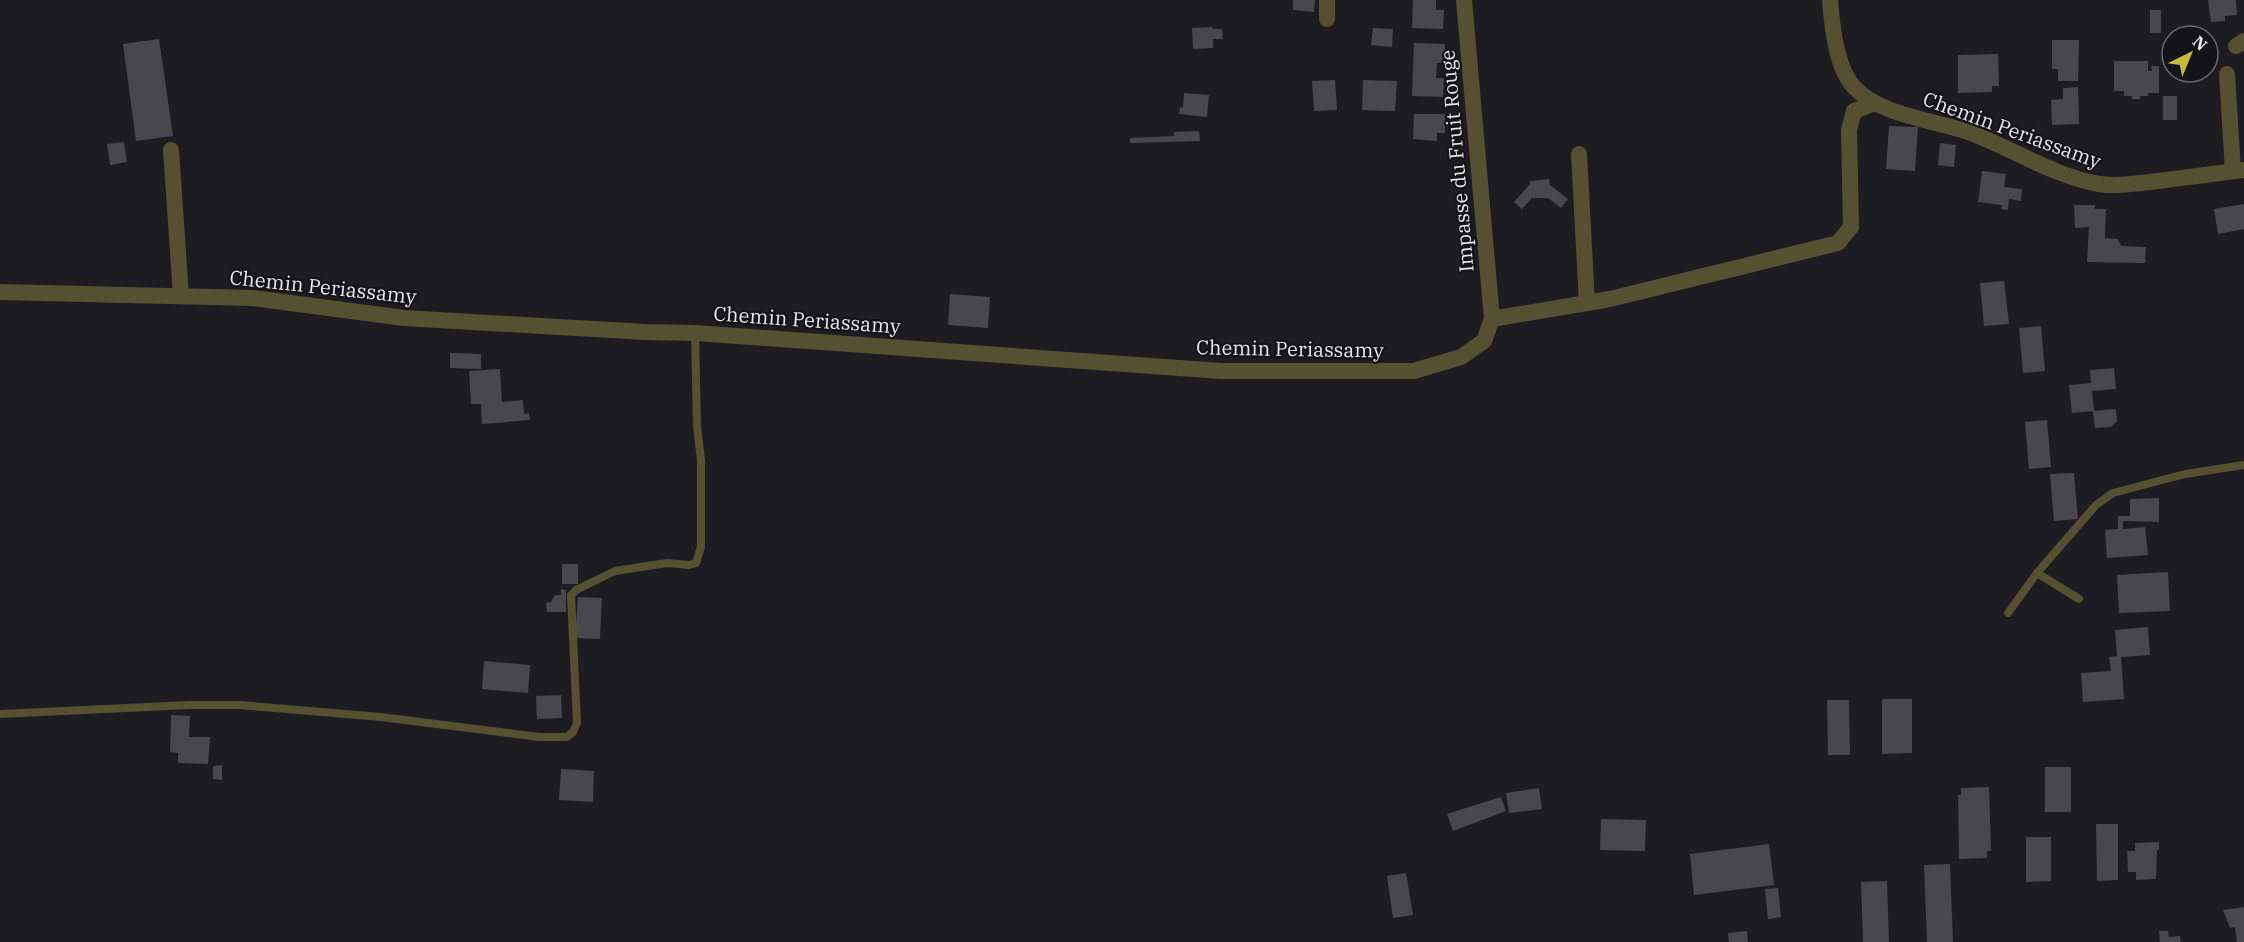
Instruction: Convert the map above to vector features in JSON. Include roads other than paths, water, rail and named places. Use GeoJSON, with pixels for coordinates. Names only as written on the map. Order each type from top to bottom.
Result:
{"type":"FeatureCollection","features":[{"type":"Feature","properties":{"kind":"street"},"geometry":{"type":"LineString","coordinates":[[1327,0],[1327,19]]}},
{"type":"Feature","properties":{"kind":"street","name":"Impasse du Fruit Rouge"},"geometry":{"type":"LineString","coordinates":[[1464,0],[1492,318]]}},
{"type":"Feature","properties":{"kind":"street","name":"Chemin Periassamy"},"geometry":{"type":"LineString","coordinates":[[1830,0],[1838,53],[1851,84],[1860,94],[1875,103],[1900,113],[1970,133],[2076,178],[2100,184],[2124,185],[2239,171]]}},
{"type":"Feature","properties":{"kind":"street"},"geometry":{"type":"LineString","coordinates":[[2227,74],[2239,171]]}},
{"type":"Feature","properties":{"kind":"street"},"geometry":{"type":"LineString","coordinates":[[1492,318],[1621,296],[1838,243],[1851,227],[1849,130],[1854,111],[1875,103]]}},
{"type":"Feature","properties":{"kind":"street"},"geometry":{"type":"LineString","coordinates":[[171,150],[181,296]]}},
{"type":"Feature","properties":{"kind":"street"},"geometry":{"type":"LineString","coordinates":[[1579,154],[1587,303]]}},
{"type":"Feature","properties":{"kind":"street","name":"Chemin Periassamy"},"geometry":{"type":"LineString","coordinates":[[0,292],[253,298],[404,318],[695,333],[1221,371],[1414,371],[1461,357],[1484,341],[1492,318]]}},
{"type":"Feature","properties":{"kind":"lane"},"geometry":{"type":"LineString","coordinates":[[0,714],[189,705],[240,705],[381,717],[539,737],[567,737],[573,732],[577,723],[574,706],[571,595],[576,590],[615,571],[667,563],[689,565],[696,563],[699,557],[701,548],[701,460],[697,426],[695,333]]}},
{"type":"Feature","properties":{"kind":"lane"},"geometry":{"type":"LineString","coordinates":[[2008,613],[2037,573],[2096,505],[2113,494],[2185,474],[2244,465]]}},
{"type":"Feature","properties":{"kind":"lane"},"geometry":{"type":"LineString","coordinates":[[2037,573],[2079,599]]}}]}
